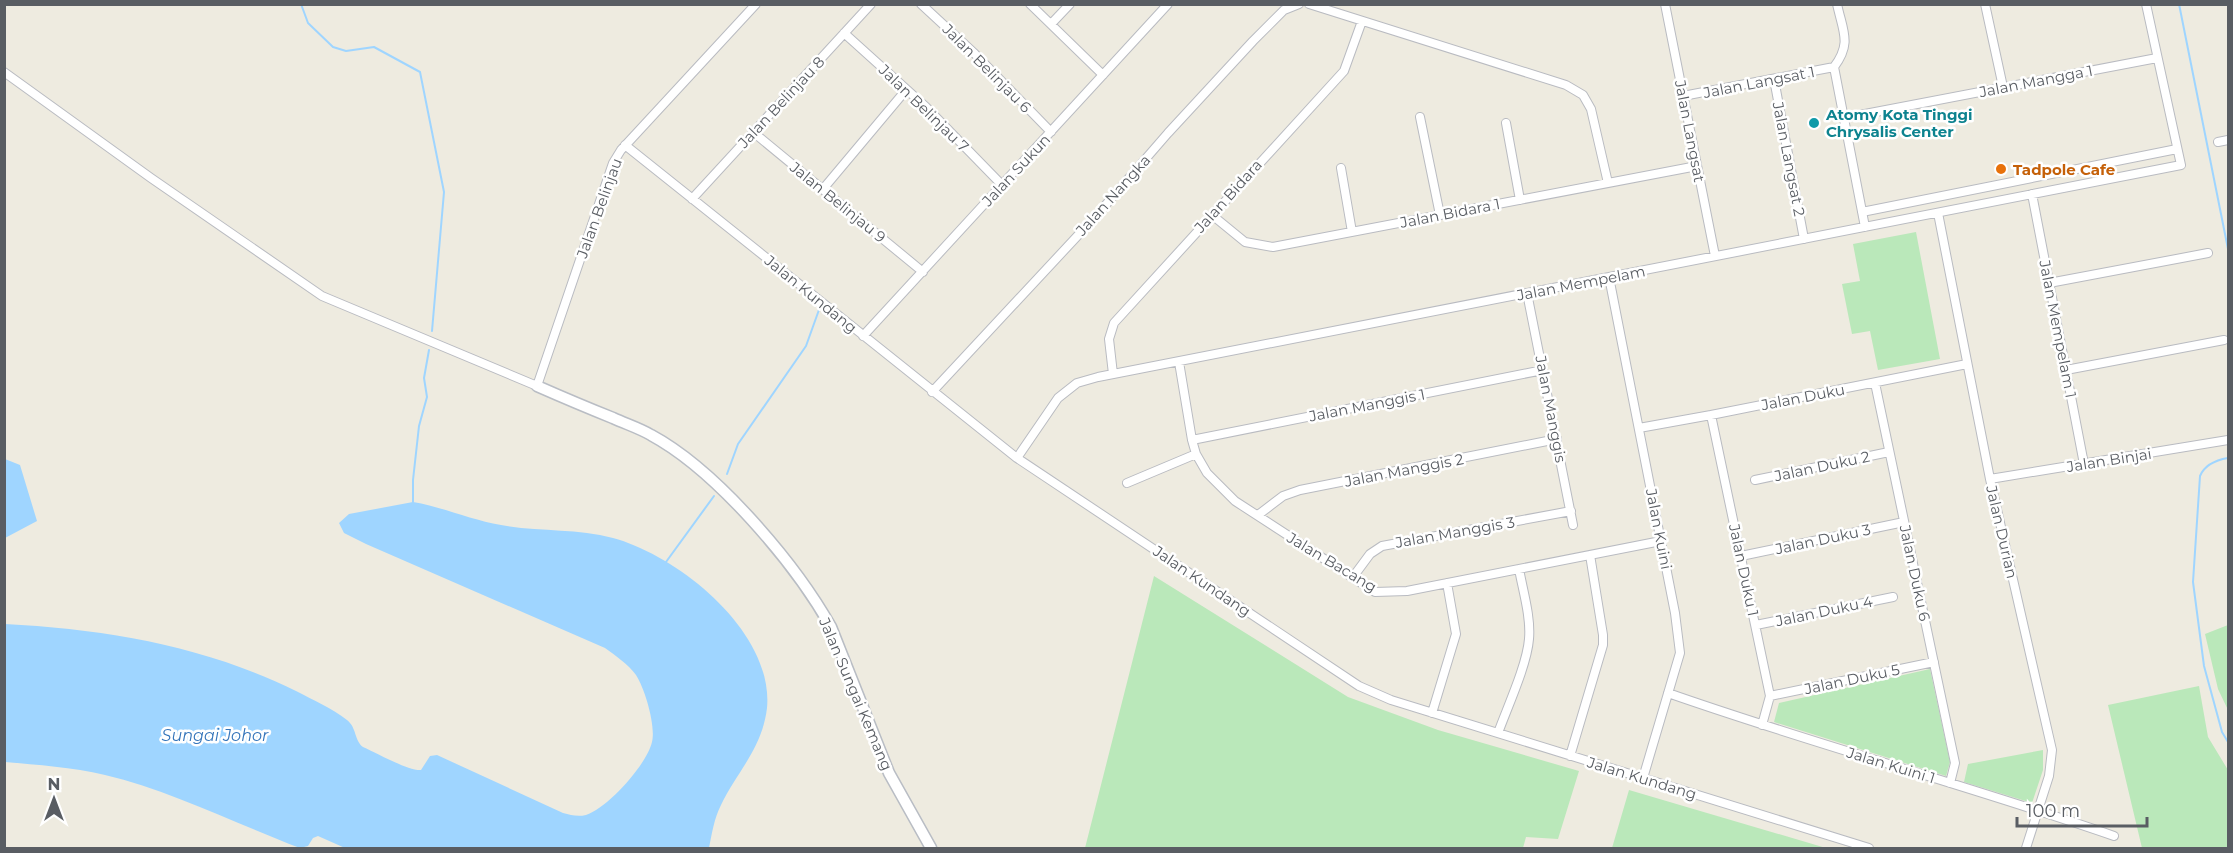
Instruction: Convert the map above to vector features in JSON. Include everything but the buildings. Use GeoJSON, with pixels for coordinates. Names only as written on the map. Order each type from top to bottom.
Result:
{"type":"FeatureCollection","features":[{"type":"Feature","properties":{"kind":"street","name":"Jalan Belinjau"},"geometry":{"type":"LineString","coordinates":[[537,386],[613,163],[625,146],[756,4]]}},
{"type":"Feature","properties":{"kind":"street","name":"Jalan Belinjau 8"},"geometry":{"type":"LineString","coordinates":[[692,199],[870,4]]}},
{"type":"Feature","properties":{"kind":"street","name":"Jalan Belinjau 6"},"geometry":{"type":"LineString","coordinates":[[921,4],[975,54],[1051,132]]}},
{"type":"Feature","properties":{"kind":"street"},"geometry":{"type":"LineString","coordinates":[[1030,4],[1103,75]]}},
{"type":"Feature","properties":{"kind":"street"},"geometry":{"type":"LineString","coordinates":[[1051,24],[1070,4]]}},
{"type":"Feature","properties":{"kind":"street","name":"Jalan Sukun"},"geometry":{"type":"LineString","coordinates":[[863,336],[1168,4]]}},
{"type":"Feature","properties":{"kind":"street","name":"Jalan Nangka"},"geometry":{"type":"LineString","coordinates":[[932,392],[1096,216],[1168,133],[1253,41],[1284,10],[1299,4]]}},
{"type":"Feature","properties":{"kind":"street"},"geometry":{"type":"LineString","coordinates":[[1309,4],[1566,85],[1583,95],[1591,109],[1608,183]]}},
{"type":"Feature","properties":{"kind":"street","name":"Jalan Langsat"},"geometry":{"type":"LineString","coordinates":[[1665,4],[1715,256]]}},
{"type":"Feature","properties":{"kind":"street"},"geometry":{"type":"LineString","coordinates":[[1985,4],[2003,87]]}},
{"type":"Feature","properties":{"kind":"street"},"geometry":{"type":"LineString","coordinates":[[1862,212],[2177,150],[2146,4]]}},
{"type":"Feature","properties":{"kind":"street"},"geometry":{"type":"LineString","coordinates":[[1839,6],[1845,44],[1844,54],[1834,67],[1865,227]]}},
{"type":"Feature","properties":{"kind":"street","name":"Jalan Bidara"},"geometry":{"type":"LineString","coordinates":[[1113,374],[1109,339],[1114,323],[1344,71],[1362,21]]}},
{"type":"Feature","properties":{"kind":"street","name":"Jalan Belinjau 7"},"geometry":{"type":"LineString","coordinates":[[844,33],[906,90],[1002,185]]}},
{"type":"Feature","properties":{"kind":"street","name":"Jalan Mangga 1"},"geometry":{"type":"LineString","coordinates":[[1844,118],[2157,58]]}},
{"type":"Feature","properties":{"kind":"street","name":"Jalan Langsat 1"},"geometry":{"type":"LineString","coordinates":[[1683,96],[1834,67]]}},
{"type":"Feature","properties":{"kind":"street"},"geometry":{"type":"LineString","coordinates":[[4,72],[151,178],[322,296],[537,386]]}},
{"type":"Feature","properties":{"kind":"street","name":"Jalan Langsat 2"},"geometry":{"type":"LineString","coordinates":[[1774,79],[1804,239]]}},
{"type":"Feature","properties":{"kind":"street"},"geometry":{"type":"LineString","coordinates":[[823,189],[906,90]]}},
{"type":"Feature","properties":{"kind":"street"},"geometry":{"type":"LineString","coordinates":[[1420,117],[1440,215]]}},
{"type":"Feature","properties":{"kind":"street"},"geometry":{"type":"LineString","coordinates":[[1506,123],[1520,200]]}},
{"type":"Feature","properties":{"kind":"street","name":"Jalan Belinjau 9"},"geometry":{"type":"LineString","coordinates":[[753,132],[923,272]]}},
{"type":"Feature","properties":{"kind":"street"},"geometry":{"type":"LineString","coordinates":[[2218,142],[2229,140]]}},
{"type":"Feature","properties":{"kind":"street","name":"Jalan Kundang"},"geometry":{"type":"LineString","coordinates":[[625,146],[1017,458],[1359,686],[1382,697],[1432,713],[1869,849]]}},
{"type":"Feature","properties":{"kind":"street","name":"Jalan Mempelam"},"geometry":{"type":"LineString","coordinates":[[1017,458],[1058,398],[1077,382],[2181,165],[2177,150]]}},
{"type":"Feature","properties":{"kind":"street","name":"Jalan Bidara 1"},"geometry":{"type":"LineString","coordinates":[[1212,215],[1245,242],[1273,247],[1697,166]]}},
{"type":"Feature","properties":{"kind":"street"},"geometry":{"type":"LineString","coordinates":[[1341,168],[1352,232]]}},
{"type":"Feature","properties":{"kind":"street","name":"Jalan Mempelam 1"},"geometry":{"type":"LineString","coordinates":[[2032,194],[2084,464]]}},
{"type":"Feature","properties":{"kind":"street","name":"Jalan Durian"},"geometry":{"type":"LineString","coordinates":[[1938,213],[1990,479],[2052,750],[2049,776],[2026,849]]}},
{"type":"Feature","properties":{"kind":"street"},"geometry":{"type":"LineString","coordinates":[[2049,282],[2208,253]]}},
{"type":"Feature","properties":{"kind":"street","name":"Jalan Kuini"},"geometry":{"type":"LineString","coordinates":[[1609,277],[1675,613],[1680,653],[1643,778]]}},
{"type":"Feature","properties":{"kind":"street","name":"Jalan Manggis"},"geometry":{"type":"LineString","coordinates":[[1527,293],[1574,525]]}},
{"type":"Feature","properties":{"kind":"street"},"geometry":{"type":"LineString","coordinates":[[2066,370],[2224,340]]}},
{"type":"Feature","properties":{"kind":"street","name":"Jalan Bacang"},"geometry":{"type":"LineString","coordinates":[[1179,362],[1192,440],[1196,454],[1207,473],[1235,501],[1375,592],[1407,591],[1661,541]]}},
{"type":"Feature","properties":{"kind":"street","name":"Jalan Duku"},"geometry":{"type":"LineString","coordinates":[[1639,428],[1966,364]]}},
{"type":"Feature","properties":{"kind":"street","name":"Jalan Manggis 1"},"geometry":{"type":"LineString","coordinates":[[1192,440],[1543,370]]}},
{"type":"Feature","properties":{"kind":"street","name":"Jalan Duku 6"},"geometry":{"type":"LineString","coordinates":[[1875,383],[1955,763],[1950,783]]}},
{"type":"Feature","properties":{"kind":"street","name":"Jalan Sungai Kemang"},"geometry":{"type":"LineString","coordinates":[[537,386],[650,434],[680,453],[703,471],[772,544],[820,608],[831,627],[889,773],[931,849]]}},
{"type":"Feature","properties":{"kind":"street","name":"Jalan Duku 1"},"geometry":{"type":"LineString","coordinates":[[1711,415],[1770,696],[1762,724]]}},
{"type":"Feature","properties":{"kind":"street","name":"Jalan Manggis 2"},"geometry":{"type":"LineString","coordinates":[[1258,515],[1283,496],[1300,490],[1557,439]]}},
{"type":"Feature","properties":{"kind":"street","name":"Jalan Binjai"},"geometry":{"type":"LineString","coordinates":[[1990,479],[2229,441]]}},
{"type":"Feature","properties":{"kind":"street","name":"Jalan Duku 2"},"geometry":{"type":"LineString","coordinates":[[1755,480],[1889,452]]}},
{"type":"Feature","properties":{"kind":"street"},"geometry":{"type":"LineString","coordinates":[[1127,483],[1196,454]]}},
{"type":"Feature","properties":{"kind":"street","name":"Jalan Manggis 3"},"geometry":{"type":"LineString","coordinates":[[1353,577],[1370,554],[1389,544],[1571,511]]}},
{"type":"Feature","properties":{"kind":"street","name":"Jalan Duku 3"},"geometry":{"type":"LineString","coordinates":[[1741,556],[1904,522]]}},
{"type":"Feature","properties":{"kind":"street"},"geometry":{"type":"LineString","coordinates":[[1570,756],[1603,645],[1604,634],[1590,555]]}},
{"type":"Feature","properties":{"kind":"street"},"geometry":{"type":"LineString","coordinates":[[1498,733],[1529,639],[1529,625],[1519,569]]}},
{"type":"Feature","properties":{"kind":"street"},"geometry":{"type":"LineString","coordinates":[[1432,713],[1456,634],[1448,583]]}},
{"type":"Feature","properties":{"kind":"street","name":"Jalan Duku 4"},"geometry":{"type":"LineString","coordinates":[[1755,625],[1893,597]]}},
{"type":"Feature","properties":{"kind":"street","name":"Jalan Duku 5"},"geometry":{"type":"LineString","coordinates":[[1770,696],[1934,662]]}},
{"type":"Feature","properties":{"kind":"street","name":"Jalan Kuini 1"},"geometry":{"type":"LineString","coordinates":[[1668,693],[2114,836]]}},
{"type":"Feature","properties":{"kind":"green space"},"geometry":{"type":"Polygon","coordinates":[[[1916,232],[1940,359],[1878,370],[1870,331],[1852,334],[1842,284],[1860,281],[1853,244],[1916,232]]]}},
{"type":"Feature","properties":{"kind":"green space"},"geometry":{"type":"Polygon","coordinates":[[[1154,576],[1348,697],[1438,730],[1579,771],[1558,839],[1526,837],[1523,848],[1085,848],[1154,576]]]}},
{"type":"Feature","properties":{"kind":"green space"},"geometry":{"type":"Polygon","coordinates":[[[2228,625],[2228,710],[2218,689],[2205,634],[2228,625]]]}},
{"type":"Feature","properties":{"kind":"green space"},"geometry":{"type":"Polygon","coordinates":[[[1930,669],[1950,762],[1946,776],[1774,722],[1779,703],[1930,669]]]}},
{"type":"Feature","properties":{"kind":"green space"},"geometry":{"type":"Polygon","coordinates":[[[2199,686],[2208,737],[2228,770],[2228,848],[2142,848],[2108,705],[2199,686]]]}},
{"type":"Feature","properties":{"kind":"green space"},"geometry":{"type":"Polygon","coordinates":[[[2043,750],[2043,770],[2032,803],[1964,782],[1968,764],[2043,750]]]}},
{"type":"Feature","properties":{"kind":"green space"},"geometry":{"type":"Polygon","coordinates":[[[1629,790],[1826,848],[1612,848],[1629,790]]]}},
{"type":"Feature","properties":{"kind":"water"},"geometry":{"type":"Polygon","coordinates":[[[5,459],[20,465],[37,521],[5,538],[5,459]]]}},
{"type":"Feature","properties":{"kind":"water","name":"Sungai Johor"},"geometry":{"type":"Polygon","coordinates":[[[413,502],[490,523],[599,535],[639,547],[666,561],[693,580],[717,601],[739,626],[755,652],[765,680],[767,708],[755,747],[719,810],[709,848],[345,848],[318,836],[313,838],[308,846],[300,848],[178,798],[129,781],[80,770],[5,762],[5,624],[42,626],[154,642],[226,662],[261,675],[329,708],[350,723],[363,747],[401,765],[421,770],[430,756],[437,755],[563,813],[580,816],[595,811],[615,795],[635,773],[652,742],[649,708],[636,675],[605,648],[366,544],[344,533],[339,523],[349,514],[413,502]]]}},
{"type":"Feature","properties":{"kind":"waterway"},"geometry":{"type":"LineString","coordinates":[[301,4],[308,23],[333,47],[346,51],[374,47],[420,72],[444,192],[432,331]]}},
{"type":"Feature","properties":{"kind":"waterway"},"geometry":{"type":"LineString","coordinates":[[2179,4],[2228,249]]}},
{"type":"Feature","properties":{"kind":"waterway"},"geometry":{"type":"LineString","coordinates":[[727,474],[738,444],[806,346],[820,307]]}},
{"type":"Feature","properties":{"kind":"waterway"},"geometry":{"type":"LineString","coordinates":[[413,502],[419,426],[427,397],[424,378],[429,350]]}},
{"type":"Feature","properties":{"kind":"waterway"},"geometry":{"type":"LineString","coordinates":[[2228,458],[2211,463],[2200,476],[2193,582],[2204,666],[2222,732],[2228,742]]}},
{"type":"Feature","properties":{"kind":"waterway"},"geometry":{"type":"LineString","coordinates":[[666,562],[714,496]]}},
{"type":"Feature","properties":{"kind":"place","name":"Atomy Kota Tinggi Chrysalis Center"},"geometry":{"type":"Point","coordinates":[1814,123]}},
{"type":"Feature","properties":{"kind":"place","name":"Tadpole Cafe"},"geometry":{"type":"Point","coordinates":[2001,169]}}]}
